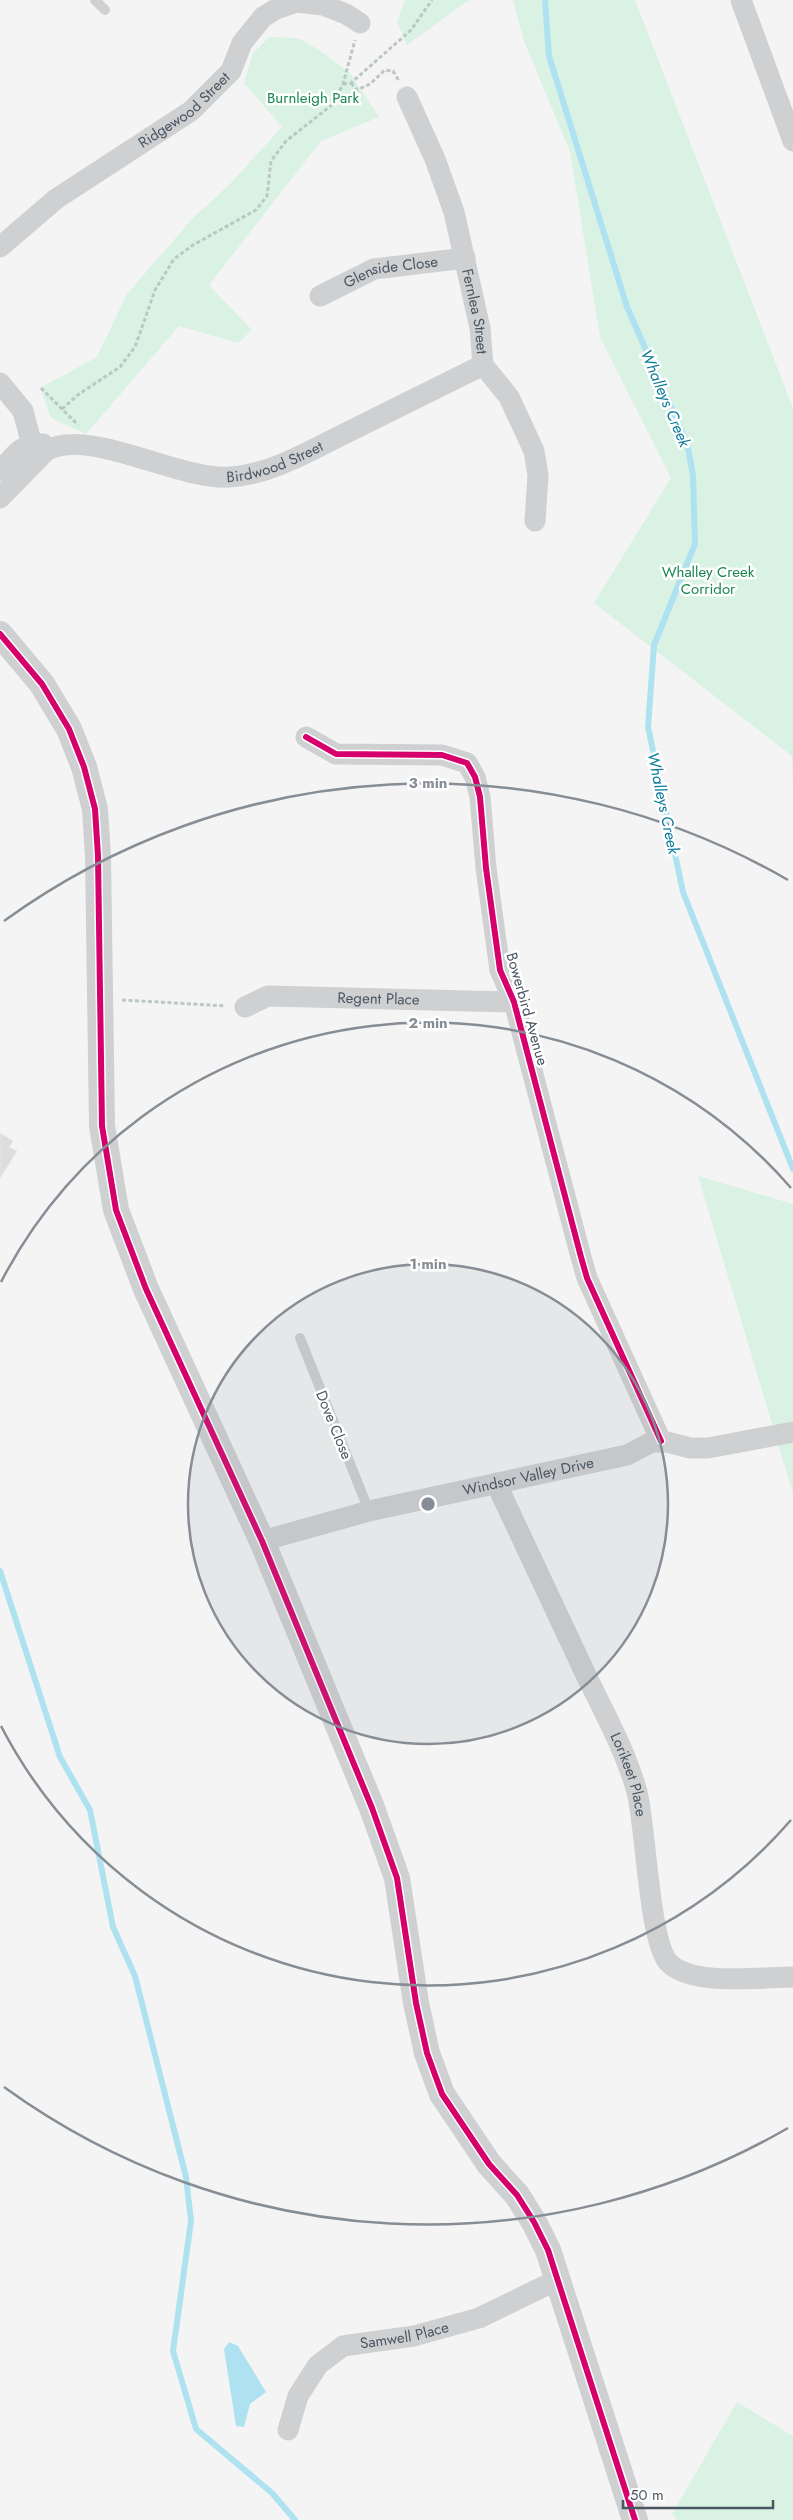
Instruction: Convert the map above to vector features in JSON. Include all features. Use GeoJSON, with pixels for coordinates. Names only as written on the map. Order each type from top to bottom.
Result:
{"type":"FeatureCollection","features":[{"type":"Feature","properties":{"kind":"street"},"geometry":{"type":"LineString","coordinates":[[741,0],[793,142]]}},
{"type":"Feature","properties":{"kind":"street","name":"Ridgewood Street"},"geometry":{"type":"LineString","coordinates":[[0,247],[56,199],[191,111],[231,71],[242,43],[263,17],[276,9],[296,2],[322,5],[346,14],[360,23]]}},
{"type":"Feature","properties":{"kind":"street","name":"Fernlea Street"},"geometry":{"type":"LineString","coordinates":[[407,97],[446,188],[465,258],[480,328],[483,365],[509,397],[534,451],[538,475],[535,521]]}},
{"type":"Feature","properties":{"kind":"street","name":"Glenside Close"},"geometry":{"type":"LineString","coordinates":[[320,296],[374,269],[465,258]]}},
{"type":"Feature","properties":{"kind":"street","name":"Birdwood Street"},"geometry":{"type":"LineString","coordinates":[[0,471],[22,448],[34,452],[76,444],[102,448],[212,477],[250,474],[295,458],[483,365]]}},
{"type":"Feature","properties":{"kind":"street"},"geometry":{"type":"LineString","coordinates":[[0,383],[20,406],[27,421],[34,452]]}},
{"type":"Feature","properties":{"kind":"street","name":"Birdwood Street"},"geometry":{"type":"LineString","coordinates":[[0,498],[34,452]]}},
{"type":"Feature","properties":{"kind":"street"},"geometry":{"type":"LineString","coordinates":[[0,634],[42,684],[65,722],[84,767],[95,809],[98,856],[102,1126],[116,1210],[146,1289],[262,1541],[372,1808],[397,1878],[416,2003],[427,2053],[442,2094],[489,2164],[516,2195],[534,2222],[548,2250],[635,2520]]}},
{"type":"Feature","properties":{"kind":"street","name":"Bowerbird Avenue"},"geometry":{"type":"LineString","coordinates":[[306,737],[336,754],[442,755],[467,763],[475,777],[480,797],[486,868],[500,970],[514,1002],[587,1278],[661,1441]]}},
{"type":"Feature","properties":{"kind":"street","name":"Regent Place"},"geometry":{"type":"LineString","coordinates":[[245,1007],[268,996],[514,1002]]}},
{"type":"Feature","properties":{"kind":"street"},"geometry":{"type":"LineString","coordinates":[[661,1441],[690,1448],[708,1448],[793,1432]]}},
{"type":"Feature","properties":{"kind":"street","name":"Windsor Valley Drive"},"geometry":{"type":"LineString","coordinates":[[262,1541],[369,1511],[626,1455],[652,1442],[661,1441]]}},
{"type":"Feature","properties":{"kind":"street","name":"Lorikeet Place"},"geometry":{"type":"LineString","coordinates":[[496,1483],[634,1780],[643,1824],[657,1936],[668,1962],[691,1974],[710,1978],[793,1977]]}},
{"type":"Feature","properties":{"kind":"street","name":"Samwell Place"},"geometry":{"type":"LineString","coordinates":[[288,2430],[298,2396],[318,2365],[342,2346],[414,2336],[479,2318],[558,2279]]}},
{"type":"Feature","properties":{"kind":"lane"},"geometry":{"type":"LineString","coordinates":[[95,0],[105,10]]}},
{"type":"Feature","properties":{"kind":"lane","name":"Dove Close"},"geometry":{"type":"LineString","coordinates":[[300,1338],[369,1511]]}},
{"type":"Feature","properties":{"kind":"path"},"geometry":{"type":"LineString","coordinates":[[343,84],[350,82],[410,30],[432,0]]}},
{"type":"Feature","properties":{"kind":"path"},"geometry":{"type":"LineString","coordinates":[[62,409],[79,394],[120,367],[135,347],[155,290],[174,259],[193,245],[256,210],[267,196],[272,161],[286,141],[333,104],[343,84],[360,23]]}},
{"type":"Feature","properties":{"kind":"path"},"geometry":{"type":"LineString","coordinates":[[350,82],[357,90],[370,84],[385,70],[393,72],[407,97]]}},
{"type":"Feature","properties":{"kind":"path"},"geometry":{"type":"LineString","coordinates":[[41,388],[102,448]]}},
{"type":"Feature","properties":{"kind":"path"},"geometry":{"type":"LineString","coordinates":[[119,1000],[245,1007]]}},
{"type":"Feature","properties":{"kind":"green space"},"geometry":{"type":"Polygon","coordinates":[[[405,0],[469,0],[407,45],[397,22],[405,0]]]}},
{"type":"Feature","properties":{"kind":"green space","name":"Whalley Creek Corridor"},"geometry":{"type":"Polygon","coordinates":[[[513,0],[635,0],[793,408],[793,793],[792,756],[594,603],[671,478],[600,337],[570,152],[524,41],[513,0]]]}},
{"type":"Feature","properties":{"kind":"green space","name":"Burnleigh Park"},"geometry":{"type":"Polygon","coordinates":[[[269,37],[298,38],[319,50],[350,73],[379,117],[321,141],[209,285],[252,330],[238,343],[179,326],[86,434],[51,418],[40,388],[97,357],[127,294],[193,218],[229,185],[282,127],[244,83],[253,53],[269,37]]]}},
{"type":"Feature","properties":{"kind":"green space"},"geometry":{"type":"Polygon","coordinates":[[[698,1176],[793,1204],[793,1494],[698,1176]]]}},
{"type":"Feature","properties":{"kind":"green space"},"geometry":{"type":"Polygon","coordinates":[[[737,2402],[793,2436],[793,2520],[677,2520],[672,2514],[737,2402]]]}},
{"type":"Feature","properties":{"kind":"water"},"geometry":{"type":"Polygon","coordinates":[[[229,2342],[238,2346],[266,2392],[250,2404],[244,2427],[236,2426],[224,2349],[229,2342]]]}},
{"type":"Feature","properties":{"kind":"building"},"geometry":{"type":"Polygon","coordinates":[[[0,1133],[13,1141],[9,1147],[17,1151],[0,1178],[0,1133]]]}},
{"type":"Feature","properties":{"kind":"waterway","name":"Whalleys Creek"},"geometry":{"type":"LineString","coordinates":[[545,0],[549,56],[627,307],[687,443],[693,475],[695,544],[654,645],[648,727],[683,892],[793,1169]]}},
{"type":"Feature","properties":{"kind":"waterway"},"geometry":{"type":"LineString","coordinates":[[0,1571],[60,1757],[90,1810],[113,1927],[135,1976],[186,2177],[191,2221],[173,2351],[196,2429],[272,2493],[295,2520]]}},
{"type":"Feature","properties":{"kind":"cycle path"},"geometry":{"type":"LineString","coordinates":[[0,634],[42,684],[69,729],[84,767],[95,809],[98,856],[102,1126],[116,1210],[146,1289],[262,1541],[372,1808],[397,1878],[416,2003],[427,2053],[442,2094],[489,2164],[517,2195],[534,2222],[548,2250],[635,2520]]}},
{"type":"Feature","properties":{"kind":"cycle path"},"geometry":{"type":"LineString","coordinates":[[306,737],[336,754],[442,755],[467,763],[475,777],[480,797],[486,868],[500,970],[514,1002],[587,1278],[661,1441]]}}]}
